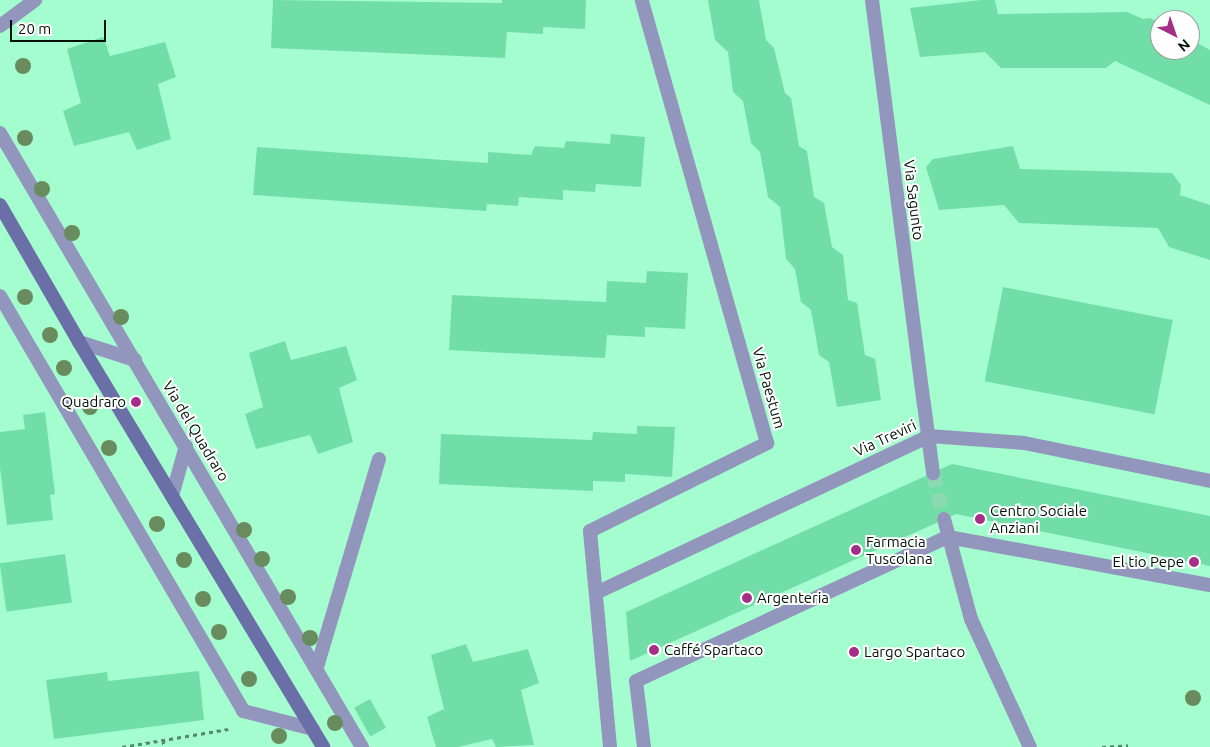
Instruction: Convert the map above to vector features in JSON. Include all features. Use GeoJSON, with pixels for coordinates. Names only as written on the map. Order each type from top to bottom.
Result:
{"type":"FeatureCollection","features":[{"type":"Feature","properties":{"kind":"main road"},"geometry":{"type":"LineString","coordinates":[[0,205],[79,342],[324,747]]}},
{"type":"Feature","properties":{"kind":"street"},"geometry":{"type":"LineString","coordinates":[[0,26],[35,0]]}},
{"type":"Feature","properties":{"kind":"street","name":"Via Paestum"},"geometry":{"type":"LineString","coordinates":[[610,747],[598,592],[590,530],[768,443],[642,0]]}},
{"type":"Feature","properties":{"kind":"street","name":"Via Sagunto"},"geometry":{"type":"LineString","coordinates":[[872,0],[933,473]]}},
{"type":"Feature","properties":{"kind":"street","name":"Via del Quadraro"},"geometry":{"type":"LineString","coordinates":[[0,134],[317,667],[362,747]]}},
{"type":"Feature","properties":{"kind":"street"},"geometry":{"type":"LineString","coordinates":[[0,296],[243,711],[313,730]]}},
{"type":"Feature","properties":{"kind":"street"},"geometry":{"type":"LineString","coordinates":[[79,342],[135,360]]}},
{"type":"Feature","properties":{"kind":"street","name":"Via Treviri"},"geometry":{"type":"LineString","coordinates":[[598,592],[928,436],[1024,443],[1210,481]]}},
{"type":"Feature","properties":{"kind":"street"},"geometry":{"type":"LineString","coordinates":[[172,496],[186,446]]}},
{"type":"Feature","properties":{"kind":"street"},"geometry":{"type":"LineString","coordinates":[[317,667],[376,486],[379,460]]}},
{"type":"Feature","properties":{"kind":"street"},"geometry":{"type":"LineString","coordinates":[[944,520],[971,619],[1030,747]]}},
{"type":"Feature","properties":{"kind":"street"},"geometry":{"type":"LineString","coordinates":[[644,747],[636,681],[948,536],[1210,585]]}},
{"type":"Feature","properties":{"kind":"path"},"geometry":{"type":"LineString","coordinates":[[122,747],[235,728]]}},
{"type":"Feature","properties":{"kind":"path"},"geometry":{"type":"LineString","coordinates":[[163,740],[164,747]]}},
{"type":"Feature","properties":{"kind":"path"},"geometry":{"type":"LineString","coordinates":[[1102,747],[1128,745]]}},
{"type":"Feature","properties":{"kind":"building"},"geometry":{"type":"Polygon","coordinates":[[[273,0],[502,3],[502,0],[586,0],[585,29],[543,27],[543,34],[507,32],[505,58],[271,48],[273,0]]]}},
{"type":"Feature","properties":{"kind":"building"},"geometry":{"type":"Polygon","coordinates":[[[708,0],[759,0],[766,40],[774,48],[785,93],[791,98],[799,146],[807,151],[814,197],[824,203],[832,247],[843,255],[848,300],[857,303],[865,355],[875,359],[881,400],[837,407],[829,362],[819,355],[811,310],[801,302],[795,269],[786,259],[780,207],[768,197],[760,152],[751,143],[743,101],[733,92],[728,52],[715,40],[708,0]]]}},
{"type":"Feature","properties":{"kind":"building"},"geometry":{"type":"Polygon","coordinates":[[[995,0],[998,14],[1127,12],[1143,19],[1150,18],[1150,60],[1200,60],[1200,44],[1210,50],[1210,105],[1115,61],[1106,68],[1001,68],[985,52],[920,57],[910,8],[995,0]]]}},
{"type":"Feature","properties":{"kind":"building"},"geometry":{"type":"Polygon","coordinates":[[[103,37],[110,56],[165,42],[176,77],[158,84],[171,139],[137,150],[129,132],[74,146],[63,111],[81,103],[67,49],[103,37]]]}},
{"type":"Feature","properties":{"kind":"building"},"geometry":{"type":"Polygon","coordinates":[[[611,134],[645,137],[641,187],[596,184],[595,192],[563,190],[563,200],[519,197],[518,206],[487,204],[486,211],[253,195],[257,147],[488,163],[488,152],[531,155],[535,146],[564,148],[566,141],[610,144],[611,134]]]}},
{"type":"Feature","properties":{"kind":"building"},"geometry":{"type":"Polygon","coordinates":[[[1013,146],[1020,169],[1172,173],[1181,185],[1180,195],[1210,205],[1210,260],[1169,247],[1158,228],[1019,223],[1004,205],[939,210],[926,167],[933,159],[1013,146]]]}},
{"type":"Feature","properties":{"kind":"building"},"geometry":{"type":"Polygon","coordinates":[[[647,271],[688,273],[685,329],[645,327],[645,337],[607,335],[605,358],[449,350],[452,295],[606,302],[607,281],[646,283],[647,271]]]}},
{"type":"Feature","properties":{"kind":"building"},"geometry":{"type":"Polygon","coordinates":[[[1003,287],[1173,320],[1155,414],[985,381],[1003,287]]]}},
{"type":"Feature","properties":{"kind":"building"},"geometry":{"type":"Polygon","coordinates":[[[285,341],[291,360],[346,346],[357,380],[339,388],[353,442],[318,454],[310,435],[256,449],[245,414],[263,407],[249,353],[285,341]]]}},
{"type":"Feature","properties":{"kind":"building"},"geometry":{"type":"Polygon","coordinates":[[[45,412],[55,494],[50,495],[53,520],[7,525],[0,468],[0,432],[25,429],[23,415],[45,412]]]}},
{"type":"Feature","properties":{"kind":"building"},"geometry":{"type":"Polygon","coordinates":[[[637,426],[675,427],[672,477],[625,474],[625,482],[593,481],[593,491],[439,484],[441,434],[592,440],[593,432],[637,434],[637,426]]]}},
{"type":"Feature","properties":{"kind":"building"},"geometry":{"type":"Polygon","coordinates":[[[952,464],[1210,516],[1210,566],[956,514],[630,661],[626,612],[952,464]]]}},
{"type":"Feature","properties":{"kind":"building"},"geometry":{"type":"Polygon","coordinates":[[[65,554],[72,603],[6,612],[0,563],[65,554]]]}},
{"type":"Feature","properties":{"kind":"building"},"geometry":{"type":"Polygon","coordinates":[[[466,644],[473,662],[528,649],[539,683],[521,690],[534,745],[496,747],[492,739],[458,747],[436,747],[427,717],[444,709],[431,655],[466,644]]]}},
{"type":"Feature","properties":{"kind":"building"},"geometry":{"type":"Polygon","coordinates":[[[199,671],[204,720],[54,739],[46,680],[107,672],[108,681],[199,671]]]}},
{"type":"Feature","properties":{"kind":"building"},"geometry":{"type":"Polygon","coordinates":[[[370,699],[386,728],[370,737],[354,708],[370,699]]]}},
{"type":"Feature","properties":{"kind":"tunnel"},"geometry":{"type":"LineString","coordinates":[[933,473],[944,519]]}},
{"type":"Feature","properties":{"kind":"place","name":"Quadraro"},"geometry":{"type":"Point","coordinates":[136,402]}},
{"type":"Feature","properties":{"kind":"place","name":"Centro Sociale Anziani"},"geometry":{"type":"Point","coordinates":[980,519]}},
{"type":"Feature","properties":{"kind":"place","name":"Farmacia Tuscolana"},"geometry":{"type":"Point","coordinates":[856,550]}},
{"type":"Feature","properties":{"kind":"place","name":"El tio Pepe"},"geometry":{"type":"Point","coordinates":[1194,562]}},
{"type":"Feature","properties":{"kind":"place","name":"Argenteria"},"geometry":{"type":"Point","coordinates":[747,598]}},
{"type":"Feature","properties":{"kind":"place","name":"Caffé Spartaco"},"geometry":{"type":"Point","coordinates":[654,650]}},
{"type":"Feature","properties":{"kind":"place","name":"Largo Spartaco"},"geometry":{"type":"Point","coordinates":[854,652]}}]}
